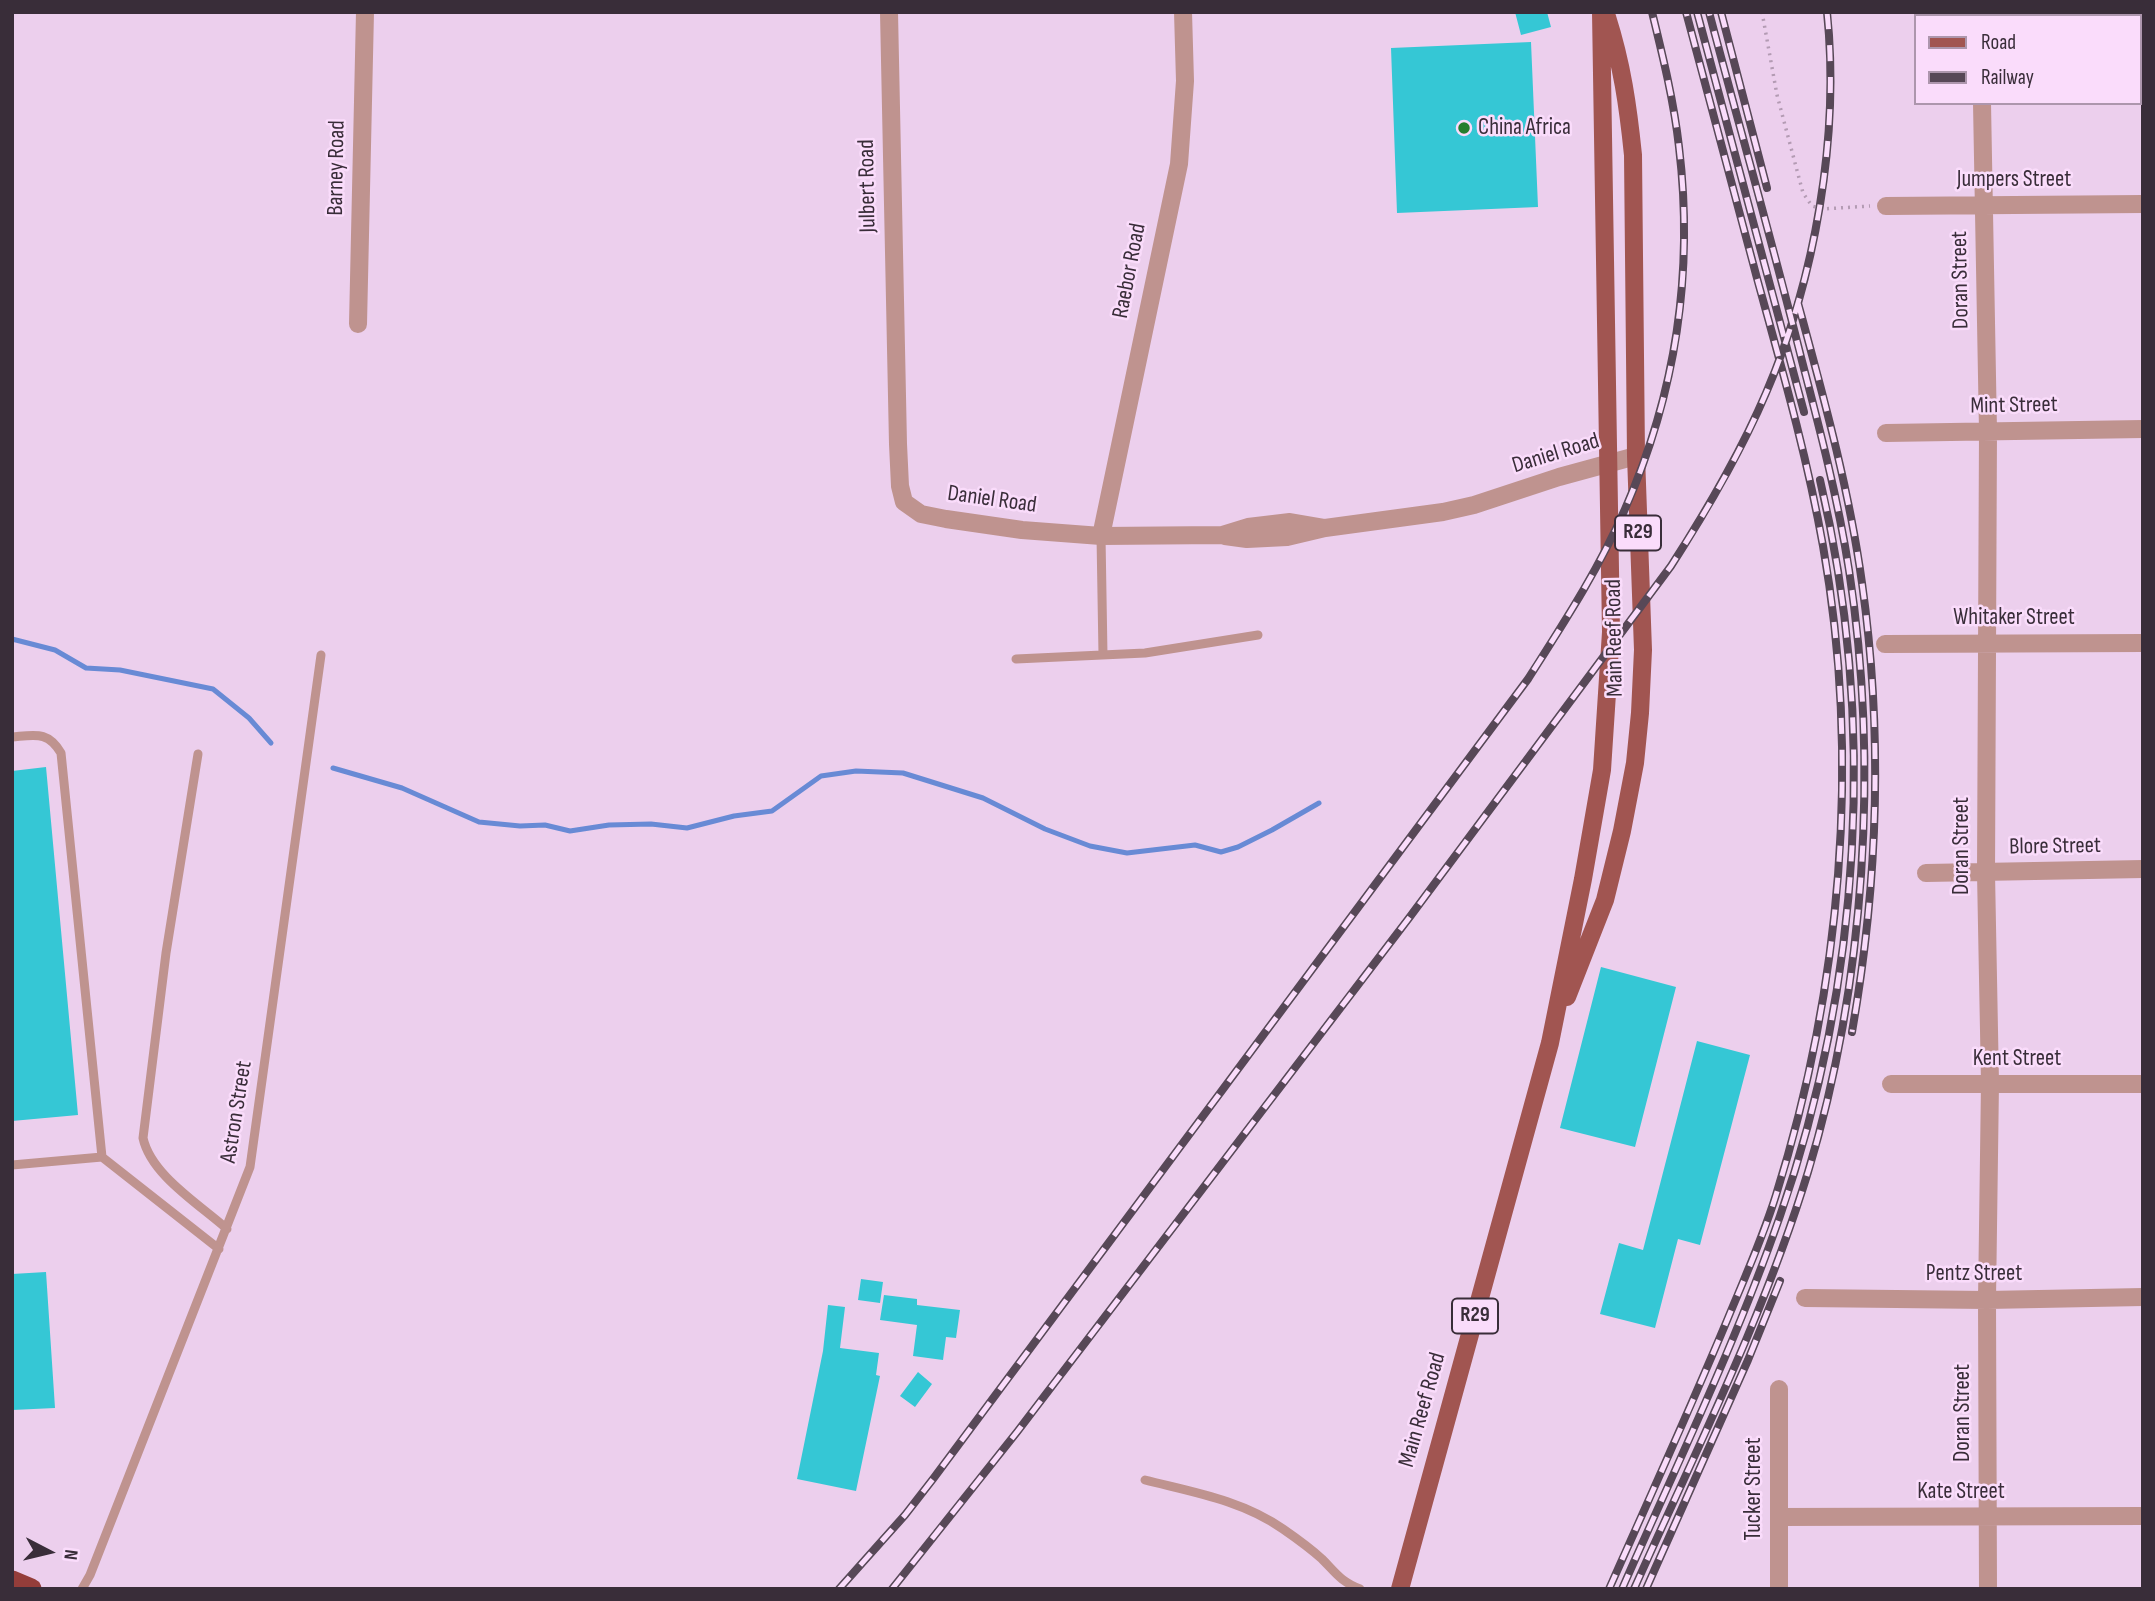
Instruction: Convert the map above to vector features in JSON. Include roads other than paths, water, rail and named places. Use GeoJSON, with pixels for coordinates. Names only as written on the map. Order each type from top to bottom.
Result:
{"type":"FeatureCollection","features":[{"type":"Feature","properties":{"kind":"highway"},"geometry":{"type":"LineString","coordinates":[[12,1581],[31,1589]]}},
{"type":"Feature","properties":{"kind":"main road","name":"Main Reef Road"},"geometry":{"type":"LineString","coordinates":[[1550,1043],[1605,900],[1622,831],[1635,763],[1643,650],[1636,456],[1633,155],[1620,56],[1603,12]]}},
{"type":"Feature","properties":{"kind":"main road","name":"Main Reef Road"},"geometry":{"type":"LineString","coordinates":[[1400,1589],[1550,1043],[1602,770],[1611,632],[1603,12]]}},
{"type":"Feature","properties":{"kind":"main road"},"geometry":{"type":"LineString","coordinates":[[1610,574],[1639,568]]}},
{"type":"Feature","properties":{"kind":"street","name":"Barney Road"},"geometry":{"type":"LineString","coordinates":[[358,324],[365,12]]}},
{"type":"Feature","properties":{"kind":"street","name":"Julbert Road"},"geometry":{"type":"LineString","coordinates":[[889,12],[895,358]]}},
{"type":"Feature","properties":{"kind":"street","name":"Raebor Road"},"geometry":{"type":"LineString","coordinates":[[1101,536],[1178,164],[1185,81],[1183,12]]}},
{"type":"Feature","properties":{"kind":"street","name":"Doran Street"},"geometry":{"type":"LineString","coordinates":[[1982,105],[1988,431],[1988,1589]]}},
{"type":"Feature","properties":{"kind":"street","name":"Jumpers Street"},"geometry":{"type":"LineString","coordinates":[[1886,206],[2143,204]]}},
{"type":"Feature","properties":{"kind":"street","name":"Daniel Road"},"geometry":{"type":"LineString","coordinates":[[895,358],[900,486],[904,502],[921,514],[971,523],[1101,536],[1222,535],[1247,539],[1287,537],[1325,528],[1443,512],[1636,456]]}},
{"type":"Feature","properties":{"kind":"street","name":"Mint Street"},"geometry":{"type":"LineString","coordinates":[[1886,433],[2143,429]]}},
{"type":"Feature","properties":{"kind":"street","name":"Whitaker Street"},"geometry":{"type":"LineString","coordinates":[[1885,644],[2143,643]]}},
{"type":"Feature","properties":{"kind":"street","name":"Blore Street"},"geometry":{"type":"LineString","coordinates":[[1926,873],[2143,869]]}},
{"type":"Feature","properties":{"kind":"street","name":"Kent Street"},"geometry":{"type":"LineString","coordinates":[[1891,1084],[2143,1083]]}},
{"type":"Feature","properties":{"kind":"street","name":"Pentz Street"},"geometry":{"type":"LineString","coordinates":[[1805,1298],[1987,1300],[2143,1297]]}},
{"type":"Feature","properties":{"kind":"street","name":"Tucker Street"},"geometry":{"type":"LineString","coordinates":[[1779,1389],[1779,1589]]}},
{"type":"Feature","properties":{"kind":"street","name":"Kate Street"},"geometry":{"type":"LineString","coordinates":[[1779,1517],[2143,1516]]}},
{"type":"Feature","properties":{"kind":"lane"},"geometry":{"type":"LineString","coordinates":[[1101,536],[1103,655]]}},
{"type":"Feature","properties":{"kind":"lane"},"geometry":{"type":"LineString","coordinates":[[1017,659],[1145,653],[1258,635]]}},
{"type":"Feature","properties":{"kind":"lane","name":"Astron Street"},"geometry":{"type":"LineString","coordinates":[[82,1589],[90,1575],[250,1167],[321,655]]}},
{"type":"Feature","properties":{"kind":"lane"},"geometry":{"type":"LineString","coordinates":[[12,737],[38,734],[54,741],[61,753],[102,1157]]}},
{"type":"Feature","properties":{"kind":"lane"},"geometry":{"type":"LineString","coordinates":[[198,754],[166,953],[143,1138],[146,1151],[155,1166],[227,1228]]}},
{"type":"Feature","properties":{"kind":"lane"},"geometry":{"type":"LineString","coordinates":[[12,1165],[102,1157],[219,1249]]}},
{"type":"Feature","properties":{"kind":"lane"},"geometry":{"type":"LineString","coordinates":[[1145,1480],[1234,1503],[1255,1512],[1321,1558],[1345,1583],[1360,1589]]}},
{"type":"Feature","properties":{"kind":"waterway"},"geometry":{"type":"LineString","coordinates":[[12,639],[55,650],[86,668],[120,670],[213,689],[249,718],[271,743]]}},
{"type":"Feature","properties":{"kind":"waterway"},"geometry":{"type":"LineString","coordinates":[[333,768],[402,788],[479,822],[520,826],[545,825],[570,831],[609,825],[651,824],[687,828],[734,816],[772,811],[821,776],[856,771],[903,773],[983,798],[1045,829],[1090,846],[1127,853],[1195,845],[1221,852],[1238,847],[1319,803]]}},
{"type":"Feature","properties":{"kind":"railway"},"geometry":{"type":"LineString","coordinates":[[839,1589],[905,1515],[933,1479],[1528,679],[1604,553],[1643,465],[1657,421],[1677,332],[1682,286],[1684,240],[1679,147],[1671,96],[1652,12]]}},
{"type":"Feature","properties":{"kind":"railway"},"geometry":{"type":"LineString","coordinates":[[1609,1589],[1714,1352],[1760,1242],[1776,1195],[1816,1036],[1838,874],[1842,791],[1841,709],[1835,627],[1823,546],[1794,413],[1686,12]]}},
{"type":"Feature","properties":{"kind":"railway"},"geometry":{"type":"LineString","coordinates":[[1697,12],[1804,412]]}},
{"type":"Feature","properties":{"kind":"railway"},"geometry":{"type":"LineString","coordinates":[[1634,1589],[1750,1331],[1808,1172],[1843,1026],[1861,873],[1863,719],[1858,644],[1845,543],[1780,274],[1709,12]]}},
{"type":"Feature","properties":{"kind":"railway"},"geometry":{"type":"LineString","coordinates":[[1721,12],[1767,188]]}},
{"type":"Feature","properties":{"kind":"railway"},"geometry":{"type":"LineString","coordinates":[[892,1589],[1017,1432],[1409,918],[1671,566],[1710,503],[1766,393],[1798,303],[1810,255],[1820,206],[1830,108],[1827,12]]}},
{"type":"Feature","properties":{"kind":"railway"},"geometry":{"type":"LineString","coordinates":[[1798,303],[1850,512],[1869,639],[1875,808],[1867,920],[1852,1032]]}},
{"type":"Feature","properties":{"kind":"railway"},"geometry":{"type":"LineString","coordinates":[[1622,1589],[1725,1357],[1763,1263],[1807,1127],[1828,1037],[1843,944],[1852,851],[1854,757],[1849,664],[1838,571],[1820,480]]}},
{"type":"Feature","properties":{"kind":"railway"},"geometry":{"type":"LineString","coordinates":[[1646,1589],[1748,1360],[1780,1281]]}},
{"type":"Feature","properties":{"kind":"place","name":"China Africa"},"geometry":{"type":"Point","coordinates":[1464,128]}}]}
